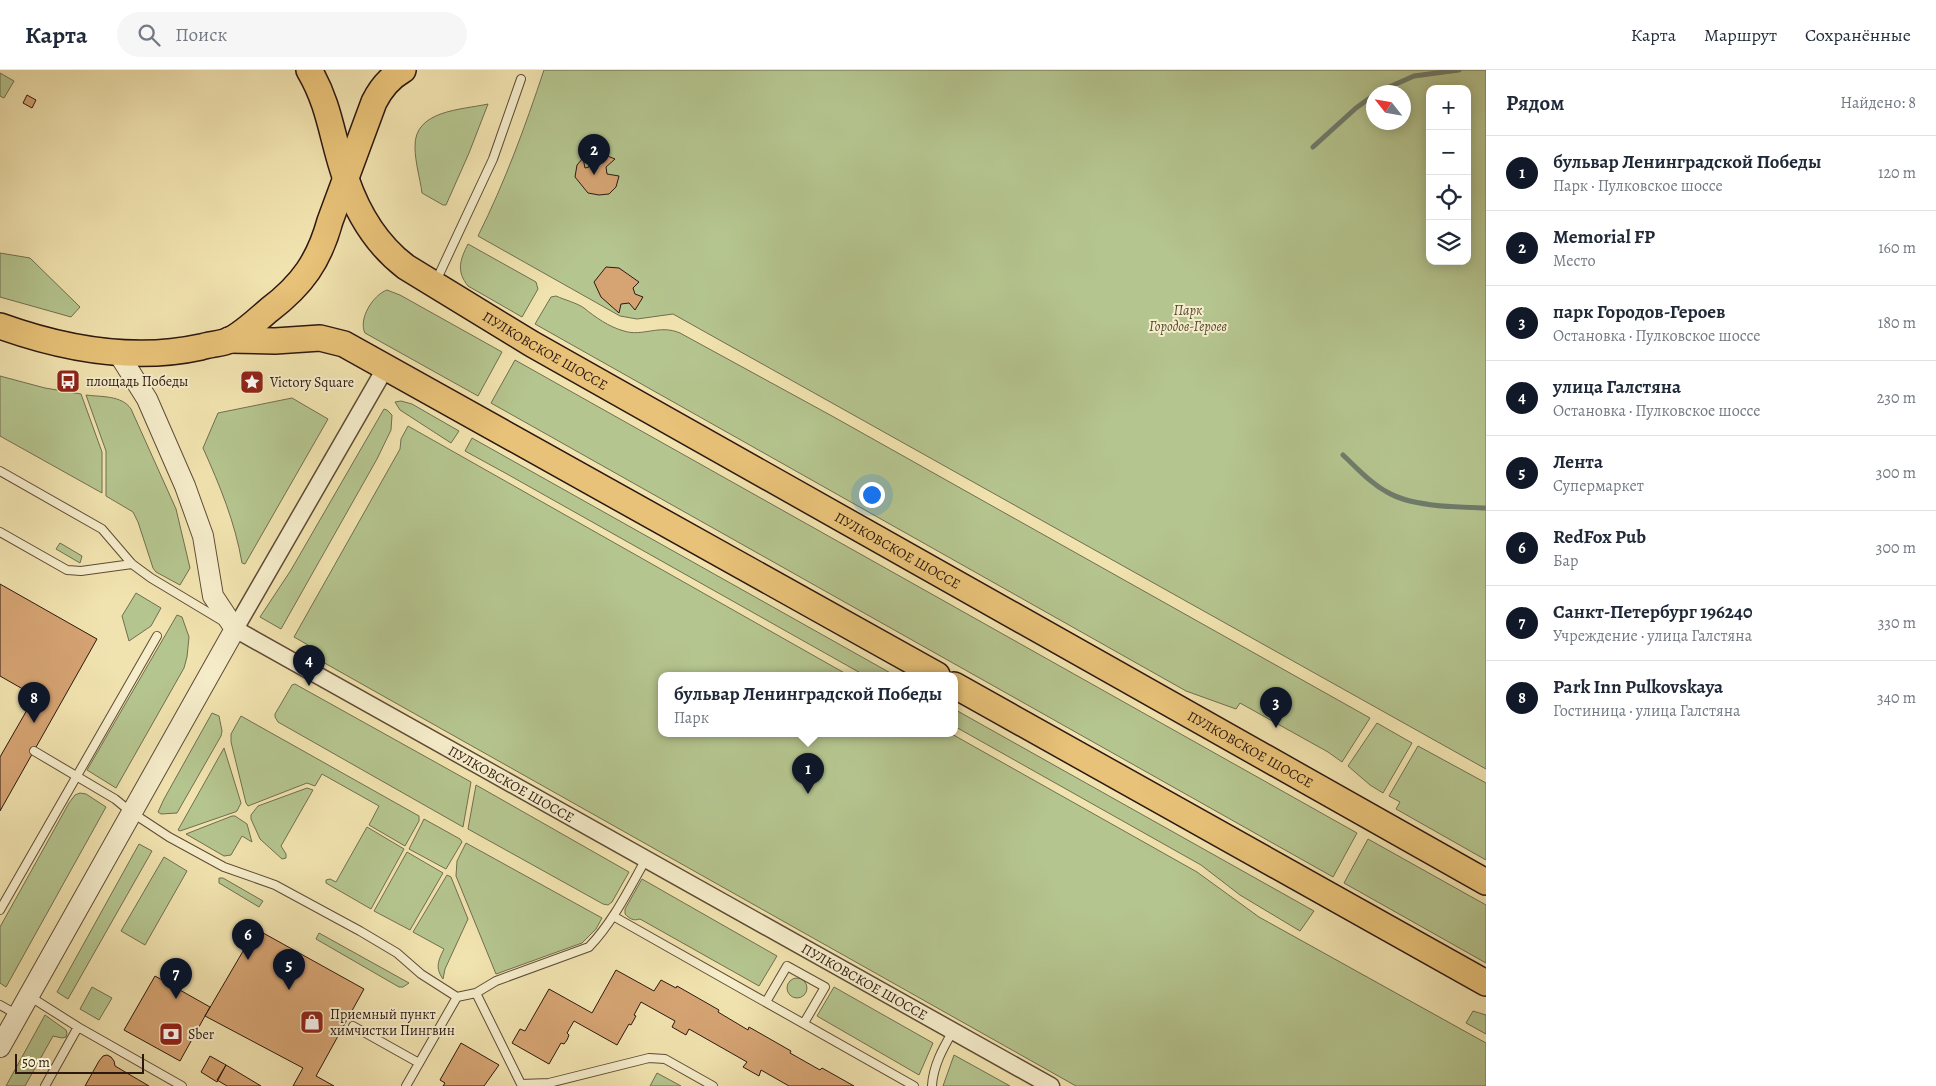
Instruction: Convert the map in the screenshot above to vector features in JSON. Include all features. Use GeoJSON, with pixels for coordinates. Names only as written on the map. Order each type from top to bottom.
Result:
{"type":"FeatureCollection","features":[{"type":"Feature","properties":{"kind":"main road"},"geometry":{"type":"LineString","coordinates":[[309,70],[326,104],[346,179]]}},
{"type":"Feature","properties":{"kind":"main road"},"geometry":{"type":"LineString","coordinates":[[230,340],[280,301],[308,273],[324,241],[374,102],[381,89],[391,77],[403,70]]}},
{"type":"Feature","properties":{"kind":"main road","name":"ПУЛКОВСКОЕ ШОССЕ"},"geometry":{"type":"LineString","coordinates":[[346,179],[376,239],[406,268],[525,340],[1486,882]]}},
{"type":"Feature","properties":{"kind":"main road"},"geometry":{"type":"LineString","coordinates":[[0,326],[74,348],[118,353],[164,353],[230,340],[275,341],[320,338],[344,344],[932,672]]}},
{"type":"Feature","properties":{"kind":"main road"},"geometry":{"type":"LineString","coordinates":[[958,687],[1486,984]]}},
{"type":"Feature","properties":{"kind":"street"},"geometry":{"type":"LineString","coordinates":[[118,353],[147,399],[185,486],[202,536],[213,596],[235,629]]}},
{"type":"Feature","properties":{"kind":"street"},"geometry":{"type":"LineString","coordinates":[[0,1047],[131,812],[386,366]]}},
{"type":"Feature","properties":{"kind":"street","name":"ПУЛКОВСКОЕ ШОССЕ"},"geometry":{"type":"LineString","coordinates":[[235,629],[1051,1086]]}},
{"type":"Feature","properties":{"kind":"lane"},"geometry":{"type":"LineString","coordinates":[[434,285],[493,159],[521,79]]}},
{"type":"Feature","properties":{"kind":"lane"},"geometry":{"type":"LineString","coordinates":[[0,471],[102,528],[132,564],[151,578],[235,629]]}},
{"type":"Feature","properties":{"kind":"lane"},"geometry":{"type":"LineString","coordinates":[[0,532],[67,570],[80,571],[132,564]]}},
{"type":"Feature","properties":{"kind":"lane"},"geometry":{"type":"LineString","coordinates":[[0,910],[157,636]]}},
{"type":"Feature","properties":{"kind":"lane"},"geometry":{"type":"LineString","coordinates":[[34,751],[115,799],[169,837],[224,867],[275,885],[360,931],[397,953],[421,974],[457,996],[476,992],[496,981],[590,947],[598,939],[613,916],[646,858]]}},
{"type":"Feature","properties":{"kind":"lane"},"geometry":{"type":"LineString","coordinates":[[613,916],[914,1086]]}},
{"type":"Feature","properties":{"kind":"lane"},"geometry":{"type":"LineString","coordinates":[[766,1002],[787,966],[824,987],[804,1023]]}},
{"type":"Feature","properties":{"kind":"lane"},"geometry":{"type":"LineString","coordinates":[[476,992],[521,1085],[548,1083],[656,1057],[664,1059],[713,1086]]}},
{"type":"Feature","properties":{"kind":"lane"},"geometry":{"type":"LineString","coordinates":[[29,996],[78,1027],[182,1086]]}},
{"type":"Feature","properties":{"kind":"lane"},"geometry":{"type":"LineString","coordinates":[[406,1086],[457,996]]}},
{"type":"Feature","properties":{"kind":"lane"},"geometry":{"type":"LineString","coordinates":[[0,1005],[18,1016]]}},
{"type":"Feature","properties":{"kind":"lane"},"geometry":{"type":"LineString","coordinates":[[353,1026],[419,1063]]}},
{"type":"Feature","properties":{"kind":"lane"},"geometry":{"type":"LineString","coordinates":[[45,1086],[78,1027]]}},
{"type":"Feature","properties":{"kind":"lane"},"geometry":{"type":"LineString","coordinates":[[932,1086],[934,1072],[953,1031]]}},
{"type":"Feature","properties":{"kind":"green space","name":"Парк Городов-Героев"},"geometry":{"type":"Polygon","coordinates":[[[544,70],[1486,70],[1486,769],[673,314],[637,319],[620,316],[478,236],[506,175],[544,70]]]}},
{"type":"Feature","properties":{"kind":"green space"},"geometry":{"type":"Polygon","coordinates":[[[0,73],[14,81],[4,98],[0,96],[0,73]]]}},
{"type":"Feature","properties":{"kind":"green space"},"geometry":{"type":"Polygon","coordinates":[[[488,104],[446,205],[422,193],[415,147],[417,135],[422,126],[431,119],[453,110],[488,104]]]}},
{"type":"Feature","properties":{"kind":"green space"},"geometry":{"type":"Polygon","coordinates":[[[468,244],[536,282],[538,289],[522,317],[468,286],[464,281],[461,265],[468,244]]]}},
{"type":"Feature","properties":{"kind":"green space"},"geometry":{"type":"Polygon","coordinates":[[[0,253],[30,258],[80,307],[71,317],[0,297],[0,253]]]}},
{"type":"Feature","properties":{"kind":"green space"},"geometry":{"type":"Polygon","coordinates":[[[387,290],[400,295],[502,352],[478,396],[365,333],[363,327],[368,308],[377,297],[387,290]]]}},
{"type":"Feature","properties":{"kind":"green space"},"geometry":{"type":"Polygon","coordinates":[[[556,296],[581,306],[602,321],[624,331],[638,333],[665,330],[680,333],[832,416],[1370,718],[1342,762],[1328,752],[1240,703],[1236,709],[1186,691],[535,324],[551,297],[556,296]]]}},
{"type":"Feature","properties":{"kind":"green space"},"geometry":{"type":"Polygon","coordinates":[[[515,360],[1357,833],[1333,877],[491,403],[515,360]]]}},
{"type":"Feature","properties":{"kind":"green space"},"geometry":{"type":"Polygon","coordinates":[[[0,376],[45,388],[81,394],[102,452],[102,493],[0,436],[0,376]]]}},
{"type":"Feature","properties":{"kind":"green space"},"geometry":{"type":"Polygon","coordinates":[[[86,395],[116,399],[127,404],[131,409],[176,509],[190,568],[180,585],[156,572],[153,568],[133,512],[106,496],[106,451],[86,395]]]}},
{"type":"Feature","properties":{"kind":"green space"},"geometry":{"type":"Polygon","coordinates":[[[292,398],[328,419],[245,564],[242,563],[226,504],[203,448],[218,413],[292,398]]]}},
{"type":"Feature","properties":{"kind":"green space"},"geometry":{"type":"Polygon","coordinates":[[[401,401],[412,404],[459,431],[451,443],[400,410],[395,402],[401,401]]]}},
{"type":"Feature","properties":{"kind":"green space"},"geometry":{"type":"Polygon","coordinates":[[[384,409],[392,415],[391,430],[377,459],[281,629],[260,617],[291,570],[384,409]]]}},
{"type":"Feature","properties":{"kind":"green space"},"geometry":{"type":"Polygon","coordinates":[[[408,426],[843,672],[658,672],[658,737],[957,737],[1197,872],[1259,917],[1486,1043],[1486,1086],[1076,1086],[305,652],[308,645],[294,637],[400,449],[401,439],[408,426]]]}},
{"type":"Feature","properties":{"kind":"green space"},"geometry":{"type":"Polygon","coordinates":[[[472,438],[889,672],[859,672],[465,451],[472,438]]]}},
{"type":"Feature","properties":{"kind":"green space"},"geometry":{"type":"Polygon","coordinates":[[[60,543],[82,556],[80,563],[56,549],[60,543]]]}},
{"type":"Feature","properties":{"kind":"green space"},"geometry":{"type":"Polygon","coordinates":[[[136,593],[161,608],[151,626],[129,641],[122,616],[136,593]]]}},
{"type":"Feature","properties":{"kind":"green space"},"geometry":{"type":"Polygon","coordinates":[[[177,615],[182,617],[189,637],[184,668],[116,788],[87,770],[177,615]]]}},
{"type":"Feature","properties":{"kind":"green space"},"geometry":{"type":"Polygon","coordinates":[[[295,684],[471,782],[463,827],[278,722],[275,714],[292,685],[295,684]]]}},
{"type":"Feature","properties":{"kind":"green space"},"geometry":{"type":"Polygon","coordinates":[[[958,711],[1314,911],[1300,931],[1240,895],[1201,865],[958,728],[958,711]]]}},
{"type":"Feature","properties":{"kind":"green space"},"geometry":{"type":"Polygon","coordinates":[[[212,713],[219,716],[221,736],[177,813],[161,814],[158,812],[164,799],[212,713]]]}},
{"type":"Feature","properties":{"kind":"green space"},"geometry":{"type":"Polygon","coordinates":[[[241,716],[419,816],[419,821],[405,846],[369,825],[379,806],[322,774],[315,786],[307,783],[248,806],[231,742],[231,734],[241,716]]]}},
{"type":"Feature","properties":{"kind":"green space"},"geometry":{"type":"Polygon","coordinates":[[[1377,723],[1412,743],[1383,793],[1370,785],[1348,766],[1377,723]]]}},
{"type":"Feature","properties":{"kind":"green space"},"geometry":{"type":"Polygon","coordinates":[[[1418,746],[1486,783],[1486,860],[1396,809],[1400,802],[1389,796],[1418,746]]]}},
{"type":"Feature","properties":{"kind":"green space"},"geometry":{"type":"Polygon","coordinates":[[[224,748],[241,803],[237,811],[180,831],[178,830],[224,748]]]}},
{"type":"Feature","properties":{"kind":"green space"},"geometry":{"type":"Polygon","coordinates":[[[476,785],[629,872],[612,902],[608,905],[603,904],[468,829],[476,785]]]}},
{"type":"Feature","properties":{"kind":"green space"},"geometry":{"type":"Polygon","coordinates":[[[307,788],[313,790],[281,846],[286,854],[286,858],[282,859],[260,839],[251,815],[258,806],[307,788]]]}},
{"type":"Feature","properties":{"kind":"green space"},"geometry":{"type":"Polygon","coordinates":[[[80,793],[86,794],[106,807],[6,987],[0,983],[0,927],[69,803],[75,795],[80,793]]]}},
{"type":"Feature","properties":{"kind":"green space"},"geometry":{"type":"Polygon","coordinates":[[[232,816],[247,824],[252,842],[242,836],[231,855],[224,856],[186,834],[232,816]]]}},
{"type":"Feature","properties":{"kind":"green space"},"geometry":{"type":"Polygon","coordinates":[[[424,819],[460,839],[462,842],[446,869],[409,849],[424,819]]]}},
{"type":"Feature","properties":{"kind":"green space"},"geometry":{"type":"Polygon","coordinates":[[[367,827],[404,849],[371,909],[326,883],[326,880],[330,879],[336,882],[367,827]]]}},
{"type":"Feature","properties":{"kind":"green space"},"geometry":{"type":"Polygon","coordinates":[[[1368,839],[1486,905],[1486,963],[1344,883],[1368,839]]]}},
{"type":"Feature","properties":{"kind":"green space"},"geometry":{"type":"Polygon","coordinates":[[[466,843],[602,918],[596,929],[582,943],[496,974],[456,876],[457,861],[466,843]]]}},
{"type":"Feature","properties":{"kind":"green space"},"geometry":{"type":"Polygon","coordinates":[[[139,844],[152,851],[68,999],[57,992],[139,844]]]}},
{"type":"Feature","properties":{"kind":"green space"},"geometry":{"type":"Polygon","coordinates":[[[407,852],[443,873],[410,930],[374,911],[407,852]]]}},
{"type":"Feature","properties":{"kind":"green space"},"geometry":{"type":"Polygon","coordinates":[[[164,857],[187,871],[145,945],[121,931],[164,857]]]}},
{"type":"Feature","properties":{"kind":"green space"},"geometry":{"type":"Polygon","coordinates":[[[447,875],[451,877],[468,919],[445,969],[443,979],[438,964],[444,949],[413,932],[447,875]]]}},
{"type":"Feature","properties":{"kind":"green space"},"geometry":{"type":"Polygon","coordinates":[[[219,878],[223,878],[263,901],[259,907],[219,883],[219,878]]]}},
{"type":"Feature","properties":{"kind":"green space"},"geometry":{"type":"Polygon","coordinates":[[[642,879],[777,956],[759,986],[640,919],[633,920],[627,916],[625,909],[642,879]]]}},
{"type":"Feature","properties":{"kind":"green space"},"geometry":{"type":"Polygon","coordinates":[[[319,933],[409,983],[399,987],[316,939],[319,933]]]}},
{"type":"Feature","properties":{"kind":"green space"},"geometry":{"type":"Polygon","coordinates":[[[797,978],[804,981],[807,988],[804,995],[797,998],[790,995],[787,988],[790,981],[797,978]]]}},
{"type":"Feature","properties":{"kind":"green space"},"geometry":{"type":"Polygon","coordinates":[[[92,987],[112,998],[99,1020],[80,1009],[92,987]]]}},
{"type":"Feature","properties":{"kind":"green space"},"geometry":{"type":"Polygon","coordinates":[[[834,987],[933,1043],[919,1075],[817,1016],[834,987]]]}},
{"type":"Feature","properties":{"kind":"green space"},"geometry":{"type":"Polygon","coordinates":[[[1473,1011],[1486,1015],[1486,1034],[1466,1023],[1473,1011]]]}},
{"type":"Feature","properties":{"kind":"green space"},"geometry":{"type":"Polygon","coordinates":[[[45,1015],[66,1030],[66,1037],[53,1036],[25,1086],[6,1086],[45,1015]]]}},
{"type":"Feature","properties":{"kind":"green space"},"geometry":{"type":"Polygon","coordinates":[[[954,1055],[1010,1086],[943,1086],[954,1055]]]}},
{"type":"Feature","properties":{"kind":"green space"},"geometry":{"type":"Polygon","coordinates":[[[657,1073],[681,1086],[650,1086],[657,1073]]]}},
{"type":"Feature","properties":{"kind":"building"},"geometry":{"type":"Polygon","coordinates":[[[27,95],[36,100],[32,108],[23,103],[27,95]]]}},
{"type":"Feature","properties":{"kind":"building"},"geometry":{"type":"Polygon","coordinates":[[[593,153],[600,153],[615,159],[606,167],[607,174],[619,176],[616,187],[609,194],[588,193],[575,177],[577,165],[583,158],[585,168],[589,167],[587,156],[593,153]]]}},
{"type":"Feature","properties":{"kind":"building"},"geometry":{"type":"Polygon","coordinates":[[[606,267],[619,268],[639,282],[633,288],[635,294],[643,297],[635,310],[629,303],[621,304],[619,313],[601,297],[594,282],[606,267]]]}},
{"type":"Feature","properties":{"kind":"building"},"geometry":{"type":"Polygon","coordinates":[[[63,377],[73,379],[72,384],[62,382],[63,377]]]}},
{"type":"Feature","properties":{"kind":"building"},"geometry":{"type":"Polygon","coordinates":[[[0,584],[97,639],[0,811],[0,757],[35,696],[0,676],[0,584]]]}},
{"type":"Feature","properties":{"kind":"building"},"geometry":{"type":"Polygon","coordinates":[[[256,929],[364,989],[316,1076],[334,1086],[293,1086],[303,1068],[205,1016],[256,929]]]}},
{"type":"Feature","properties":{"kind":"building"},"geometry":{"type":"Polygon","coordinates":[[[616,970],[654,991],[661,980],[676,988],[677,986],[719,1010],[718,1012],[748,1030],[749,1027],[820,1070],[822,1068],[854,1086],[789,1086],[761,1070],[759,1076],[743,1067],[747,1062],[689,1029],[686,1035],[672,1027],[675,1021],[641,1002],[631,1025],[629,1024],[617,1045],[574,1021],[567,1033],[569,1035],[567,1040],[564,1044],[561,1043],[549,1064],[512,1043],[520,1029],[525,1031],[549,989],[592,1013],[616,970]]]}},
{"type":"Feature","properties":{"kind":"building"},"geometry":{"type":"Polygon","coordinates":[[[155,976],[210,1007],[180,1061],[124,1030],[155,976]]]}},
{"type":"Feature","properties":{"kind":"building"},"geometry":{"type":"Polygon","coordinates":[[[461,1043],[499,1065],[484,1086],[443,1086],[445,1083],[440,1080],[461,1043]]]}},
{"type":"Feature","properties":{"kind":"building"},"geometry":{"type":"Polygon","coordinates":[[[107,1055],[114,1061],[115,1066],[149,1086],[85,1086],[99,1061],[103,1056],[107,1055]]]}},
{"type":"Feature","properties":{"kind":"building"},"geometry":{"type":"Polygon","coordinates":[[[210,1056],[226,1065],[217,1082],[201,1072],[210,1056]]]}},
{"type":"Feature","properties":{"kind":"building"},"geometry":{"type":"Polygon","coordinates":[[[226,1065],[261,1086],[227,1086],[217,1080],[226,1065]]]}},
{"type":"Feature","properties":{"kind":"waterway"},"geometry":{"type":"LineString","coordinates":[[1394,85],[1414,76],[1459,70]]}},
{"type":"Feature","properties":{"kind":"waterway"},"geometry":{"type":"LineString","coordinates":[[1313,147],[1366,101]]}},
{"type":"Feature","properties":{"kind":"waterway"},"geometry":{"type":"LineString","coordinates":[[1343,455],[1375,484],[1397,497],[1435,505],[1486,508]]}},
{"type":"Feature","properties":{"kind":"place","name":"Memorial FP"},"geometry":{"type":"Point","coordinates":[594,175]}},
{"type":"Feature","properties":{"kind":"place","name":"площадь Победы"},"geometry":{"type":"Point","coordinates":[68,381]}},
{"type":"Feature","properties":{"kind":"place","name":"Victory Square"},"geometry":{"type":"Point","coordinates":[252,382]}},
{"type":"Feature","properties":{"kind":"place","name":"улица Галстяна"},"geometry":{"type":"Point","coordinates":[309,686]}},
{"type":"Feature","properties":{"kind":"place","name":"Park Inn Pulkovskaya"},"geometry":{"type":"Point","coordinates":[34,723]}},
{"type":"Feature","properties":{"kind":"place","name":"парк Городов-Героев"},"geometry":{"type":"Point","coordinates":[1276,728]}},
{"type":"Feature","properties":{"kind":"place","name":"бульвар Ленинградской Победы"},"geometry":{"type":"Point","coordinates":[808,794]}},
{"type":"Feature","properties":{"kind":"place","name":"RedFox Pub"},"geometry":{"type":"Point","coordinates":[248,960]}},
{"type":"Feature","properties":{"kind":"place","name":"Лента"},"geometry":{"type":"Point","coordinates":[289,990]}},
{"type":"Feature","properties":{"kind":"place","name":"Санкт-Петербург 196240"},"geometry":{"type":"Point","coordinates":[176,999]}},
{"type":"Feature","properties":{"kind":"place","name":"Приемный пункт химчистки Пингвин"},"geometry":{"type":"Point","coordinates":[312,1022]}},
{"type":"Feature","properties":{"kind":"place","name":"Sber"},"geometry":{"type":"Point","coordinates":[171,1034]}}]}
